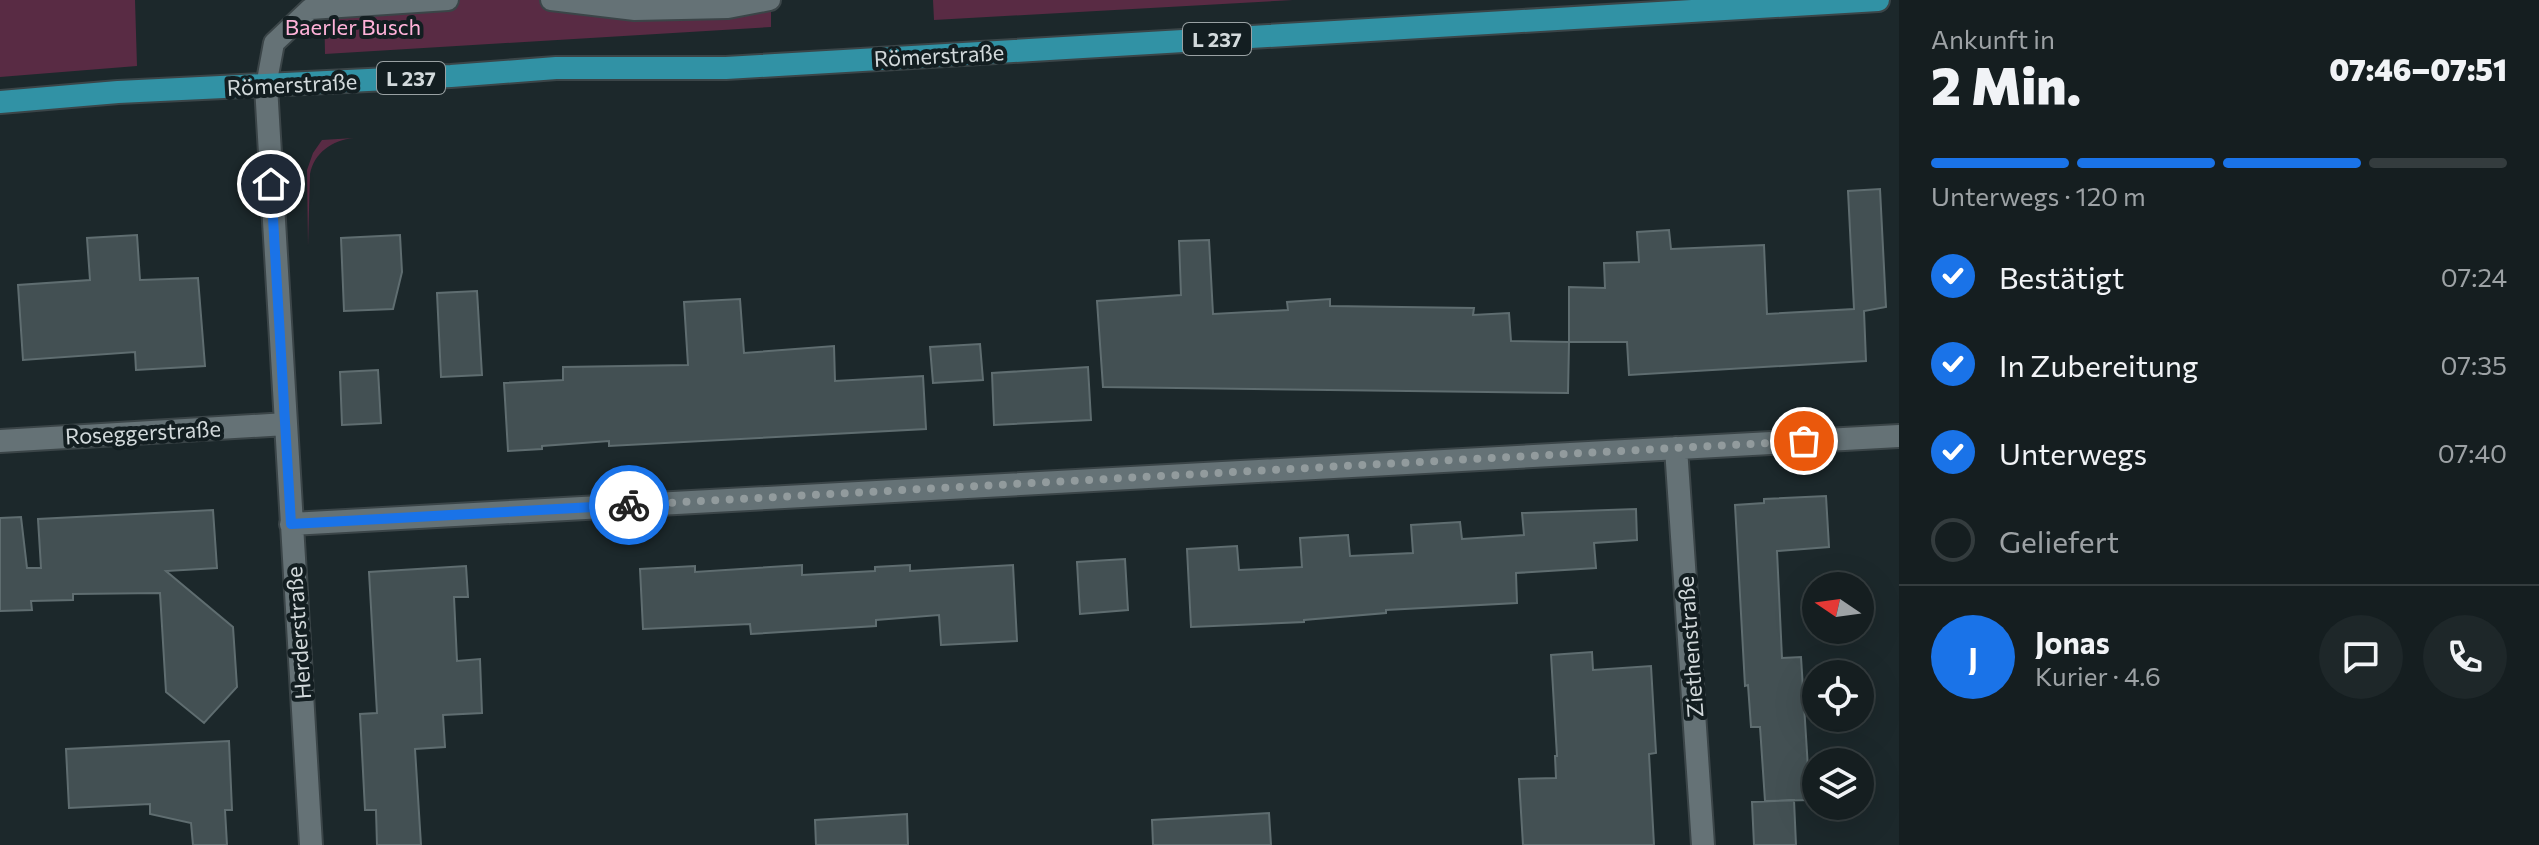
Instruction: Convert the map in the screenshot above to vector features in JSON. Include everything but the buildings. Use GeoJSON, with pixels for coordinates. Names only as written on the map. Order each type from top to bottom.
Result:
{"type":"FeatureCollection","features":[{"type":"Feature","properties":{"kind":"main road","name":"Römerstraße"},"geometry":{"type":"LineString","coordinates":[[0,102],[118,92],[556,68],[726,68],[1878,0]]}},
{"type":"Feature","properties":{"kind":"street","name":"Herderstraße"},"geometry":{"type":"LineString","coordinates":[[266,86],[311,845]]}},
{"type":"Feature","properties":{"kind":"street","name":"Roseggerstraße"},"geometry":{"type":"LineString","coordinates":[[0,441],[286,424]]}},
{"type":"Feature","properties":{"kind":"street"},"geometry":{"type":"LineString","coordinates":[[291,524],[1899,436]]}},
{"type":"Feature","properties":{"kind":"street","name":"Ziethenstraße"},"geometry":{"type":"LineString","coordinates":[[1676,448],[1703,845]]}},
{"type":"Feature","properties":{"kind":"lane"},"geometry":{"type":"LineString","coordinates":[[266,86],[274,43],[310,9],[448,0]]}},
{"type":"Feature","properties":{"kind":"lane"},"geometry":{"type":"LineString","coordinates":[[551,0],[635,10],[728,8],[770,0]]}},
{"type":"Feature","properties":{"kind":"green space"},"geometry":{"type":"Polygon","coordinates":[[[0,0],[135,0],[137,66],[0,77],[0,0]]]}},
{"type":"Feature","properties":{"kind":"green space","name":"Baerler Busch"},"geometry":{"type":"Polygon","coordinates":[[[324,0],[771,0],[771,27],[325,54],[324,0]]]}},
{"type":"Feature","properties":{"kind":"green space"},"geometry":{"type":"Polygon","coordinates":[[[933,0],[1293,0],[934,20],[933,0]]]}},
{"type":"Feature","properties":{"kind":"green space"},"geometry":{"type":"Polygon","coordinates":[[[354,138],[325,149],[312,167],[308,246],[307,170],[313,153],[322,140],[354,138]]]}},
{"type":"Feature","properties":{"kind":"way so far"},"geometry":{"type":"LineString","coordinates":[[629,505],[1804,441]]}},
{"type":"Feature","properties":{"kind":"route"},"geometry":{"type":"LineString","coordinates":[[271,184],[291,524],[629,505]]}}]}
